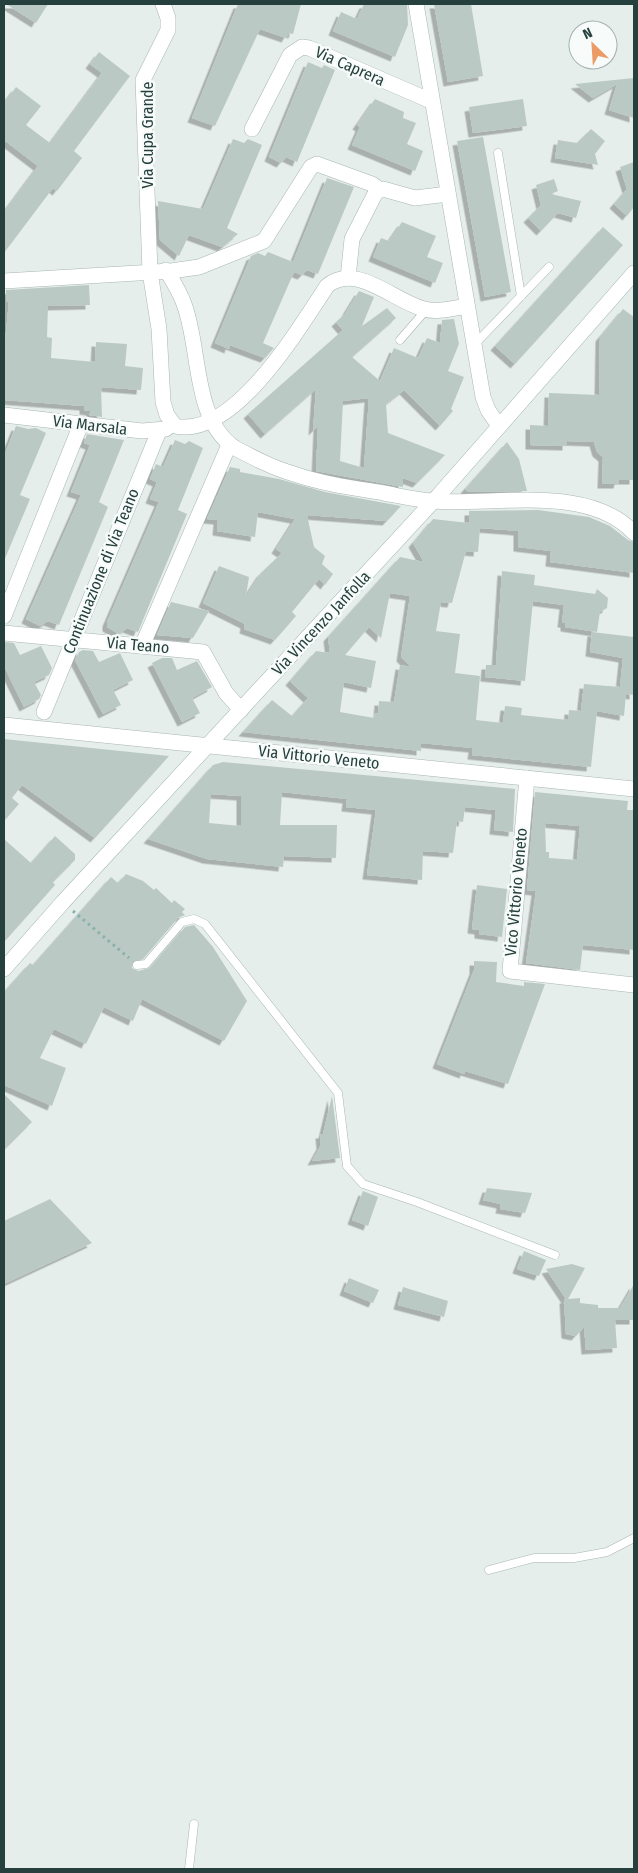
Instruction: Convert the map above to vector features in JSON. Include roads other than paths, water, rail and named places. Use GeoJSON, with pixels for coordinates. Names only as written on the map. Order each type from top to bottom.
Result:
{"type":"FeatureCollection","features":[{"type":"Feature","properties":{"kind":"street","name":"Via Cupa Grande"},"geometry":{"type":"LineString","coordinates":[[163,4],[168,18],[168,30],[143,80],[150,272],[160,329],[163,402],[167,415],[175,426]]}},
{"type":"Feature","properties":{"kind":"street"},"geometry":{"type":"LineString","coordinates":[[416,4],[431,101],[483,397],[488,410],[498,426]]}},
{"type":"Feature","properties":{"kind":"street","name":"Via Caprera"},"geometry":{"type":"LineString","coordinates":[[252,128],[290,55],[302,47],[431,101]]}},
{"type":"Feature","properties":{"kind":"street"},"geometry":{"type":"LineString","coordinates":[[4,281],[199,268],[262,243],[311,167],[317,164],[372,184],[379,189],[415,198],[448,194]]}},
{"type":"Feature","properties":{"kind":"street"},"geometry":{"type":"LineString","coordinates":[[348,278],[352,239],[374,194],[379,189]]}},
{"type":"Feature","properties":{"kind":"street"},"geometry":{"type":"LineString","coordinates":[[166,270],[185,306],[201,388],[214,425],[229,445],[274,468],[345,487],[434,501],[526,500],[582,506],[612,516],[626,524],[634,533]]}},
{"type":"Feature","properties":{"kind":"street","name":"Via Vincenzo Janfolla"},"geometry":{"type":"LineString","coordinates":[[4,969],[63,902],[434,501],[634,273]]}},
{"type":"Feature","properties":{"kind":"street"},"geometry":{"type":"LineString","coordinates":[[214,425],[268,372],[290,343],[326,286],[332,281],[348,278],[363,280],[426,310],[467,306]]}},
{"type":"Feature","properties":{"kind":"street","name":"Via Marsala"},"geometry":{"type":"LineString","coordinates":[[4,415],[142,431],[159,431],[175,426],[189,428],[214,425]]}},
{"type":"Feature","properties":{"kind":"street"},"geometry":{"type":"LineString","coordinates":[[4,616],[81,424]]}},
{"type":"Feature","properties":{"kind":"street","name":"Continuazione di Via Teano"},"geometry":{"type":"LineString","coordinates":[[44,712],[159,431]]}},
{"type":"Feature","properties":{"kind":"street"},"geometry":{"type":"LineString","coordinates":[[142,646],[229,445]]}},
{"type":"Feature","properties":{"kind":"street","name":"Via Teano"},"geometry":{"type":"LineString","coordinates":[[4,633],[203,652],[226,693],[241,710]]}},
{"type":"Feature","properties":{"kind":"street","name":"Via Vittorio Veneto"},"geometry":{"type":"LineString","coordinates":[[4,725],[634,789]]}},
{"type":"Feature","properties":{"kind":"street","name":"Vico Vittorio Veneto"},"geometry":{"type":"LineString","coordinates":[[527,778],[510,971],[634,985]]}},
{"type":"Feature","properties":{"kind":"lane"},"geometry":{"type":"LineString","coordinates":[[498,154],[521,296]]}},
{"type":"Feature","properties":{"kind":"lane"},"geometry":{"type":"LineString","coordinates":[[474,345],[549,267]]}},
{"type":"Feature","properties":{"kind":"lane"},"geometry":{"type":"LineString","coordinates":[[400,340],[426,310]]}},
{"type":"Feature","properties":{"kind":"lane"},"geometry":{"type":"LineString","coordinates":[[137,965],[146,964],[182,922],[194,919],[205,924],[338,1093],[347,1166],[363,1184],[417,1202],[555,1256]]}},
{"type":"Feature","properties":{"kind":"lane"},"geometry":{"type":"LineString","coordinates":[[489,1570],[534,1558],[574,1558],[607,1552],[634,1538]]}},
{"type":"Feature","properties":{"kind":"lane"},"geometry":{"type":"LineString","coordinates":[[189,1869],[194,1824]]}}]}
